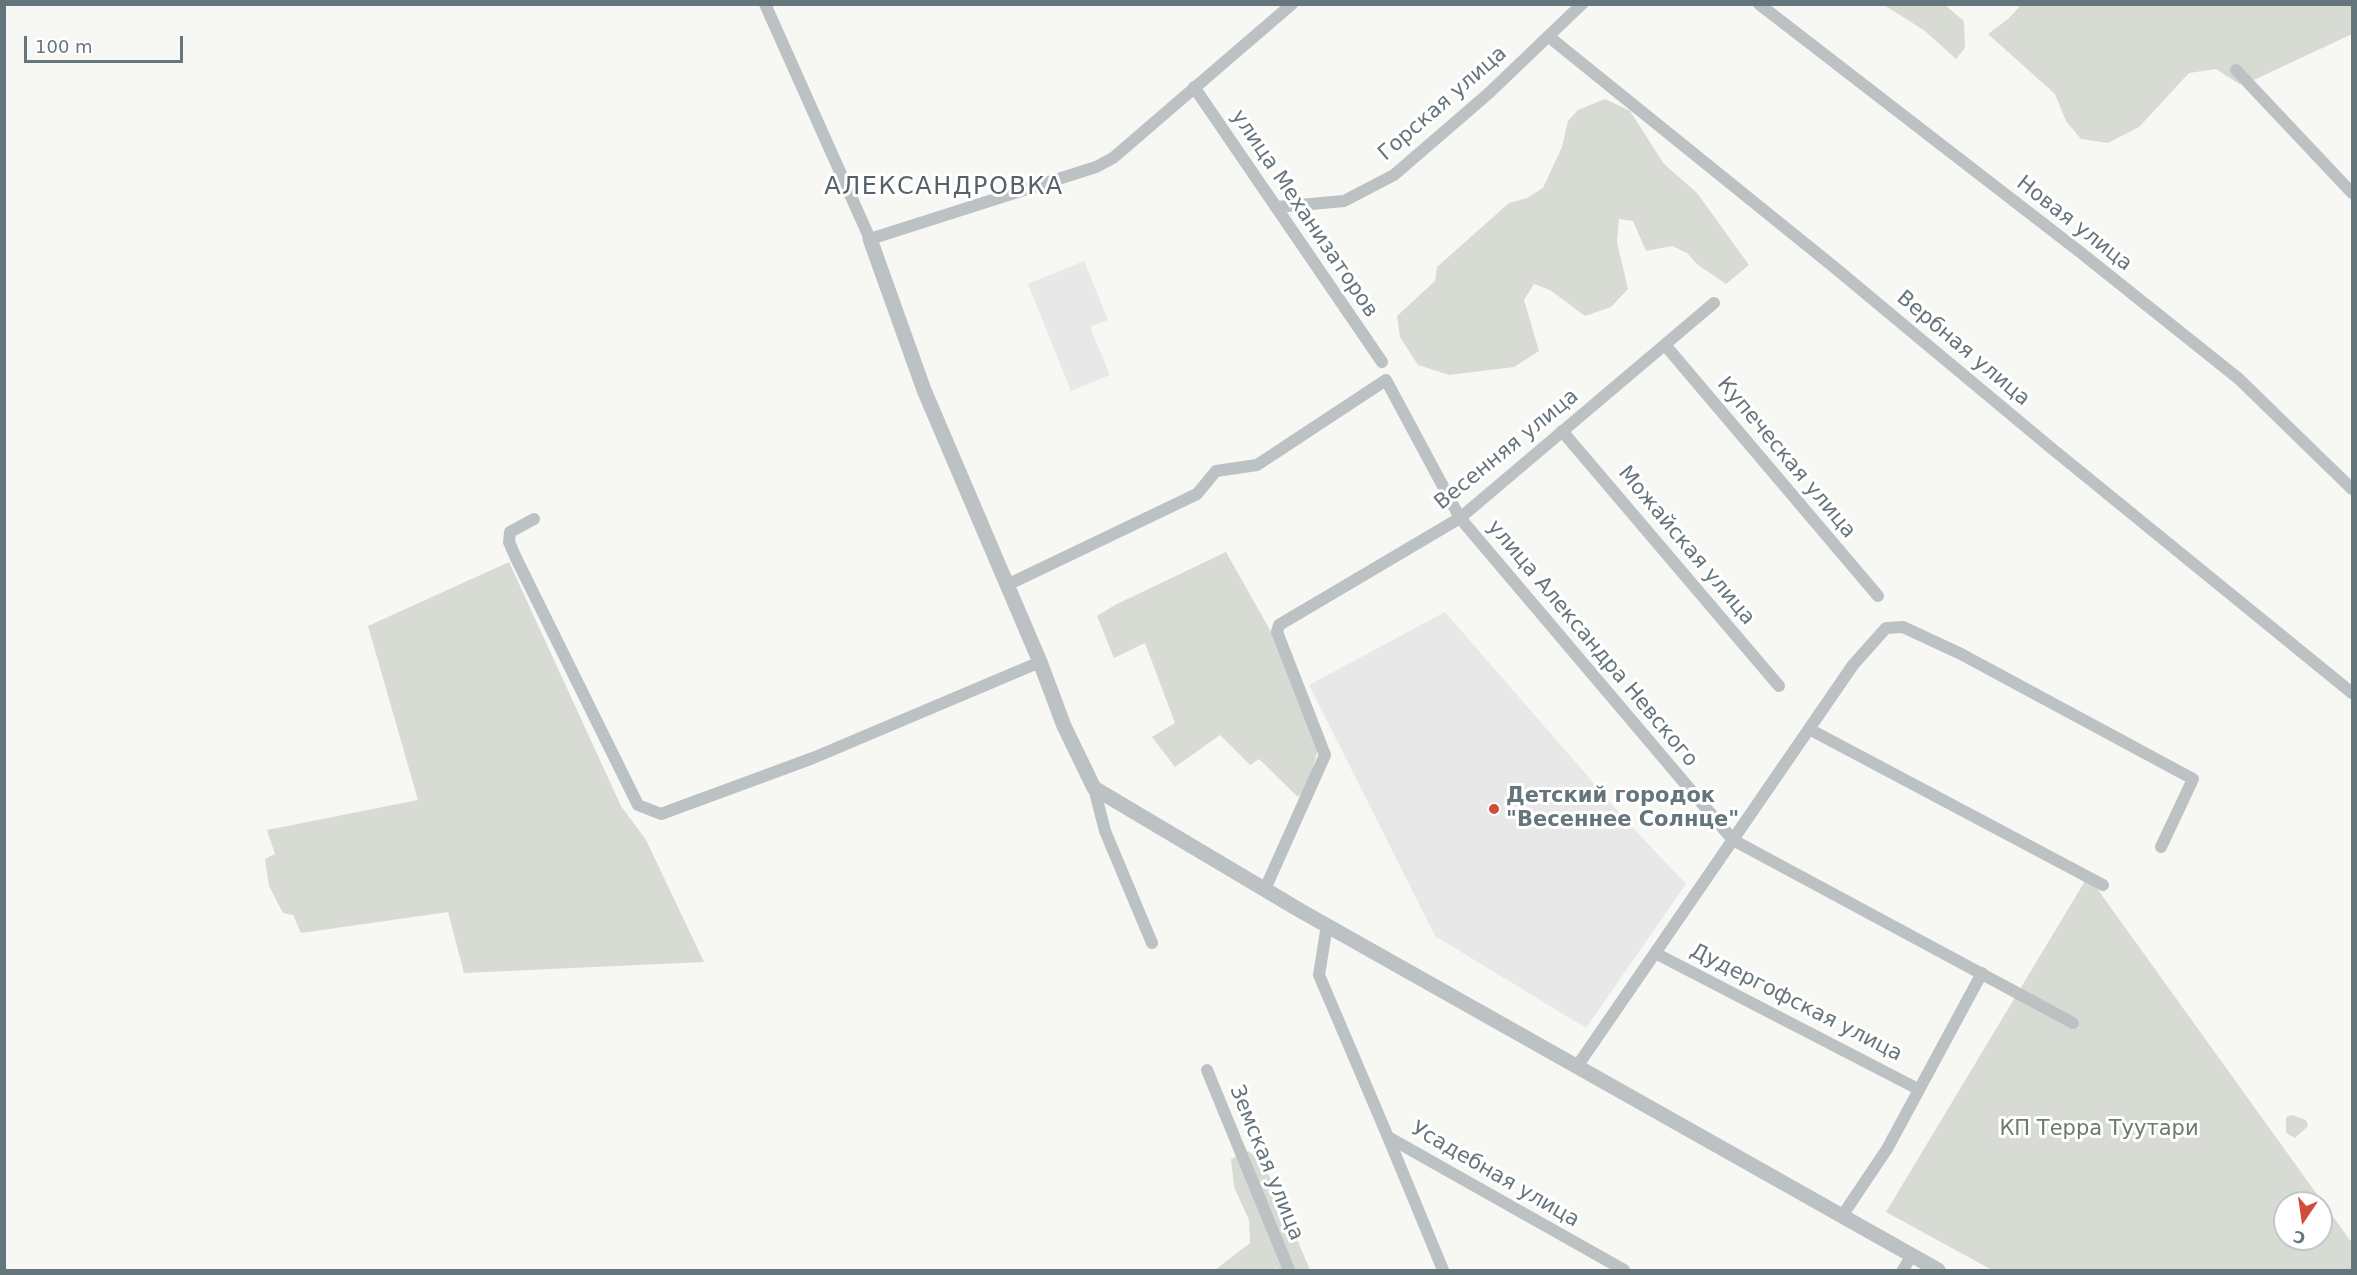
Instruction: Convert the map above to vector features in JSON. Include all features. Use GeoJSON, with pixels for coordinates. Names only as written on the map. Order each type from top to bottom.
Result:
{"type":"FeatureCollection","features":[{"type":"Feature","properties":{"kind":"street"},"geometry":{"type":"LineString","coordinates":[[765,4],[870,239],[924,390],[1040,662],[1064,726],[1094,788],[1105,831],[1152,943]]}},
{"type":"Feature","properties":{"kind":"street"},"geometry":{"type":"LineString","coordinates":[[870,239],[1096,167],[1113,158],[1292,4]]}},
{"type":"Feature","properties":{"kind":"street","name":"Горская улица"},"geometry":{"type":"LineString","coordinates":[[1277,207],[1344,201],[1394,175],[1489,93],[1582,4]]}},
{"type":"Feature","properties":{"kind":"street","name":"Новая улица"},"geometry":{"type":"LineString","coordinates":[[1759,4],[2062,238],[2239,379],[2352,489]]}},
{"type":"Feature","properties":{"kind":"street","name":"Вербная улица"},"geometry":{"type":"LineString","coordinates":[[1548,36],[1834,267],[2050,447],[2352,693]]}},
{"type":"Feature","properties":{"kind":"street"},"geometry":{"type":"LineString","coordinates":[[2236,70],[2352,193]]}},
{"type":"Feature","properties":{"kind":"street","name":"улица Механизаторов"},"geometry":{"type":"LineString","coordinates":[[1194,87],[1382,362]]}},
{"type":"Feature","properties":{"kind":"street","name":"Весенняя улица"},"geometry":{"type":"LineString","coordinates":[[1265,889],[1325,755],[1277,633],[1279,625],[1460,518],[1714,303]]}},
{"type":"Feature","properties":{"kind":"street","name":"Купеческая улица"},"geometry":{"type":"LineString","coordinates":[[1665,345],[1878,596]]}},
{"type":"Feature","properties":{"kind":"street","name":"улица Александра Невского"},"geometry":{"type":"LineString","coordinates":[[1007,585],[1197,494],[1216,471],[1257,465],[1386,380],[1460,518],[1733,840],[2073,1023]]}},
{"type":"Feature","properties":{"kind":"street","name":"Можайская улица"},"geometry":{"type":"LineString","coordinates":[[1562,431],[1779,686]]}},
{"type":"Feature","properties":{"kind":"street"},"geometry":{"type":"LineString","coordinates":[[534,519],[510,532],[509,542],[638,805],[661,814],[813,758],[1040,662]]}},
{"type":"Feature","properties":{"kind":"street"},"geometry":{"type":"LineString","coordinates":[[1578,1065],[1853,665],[1886,628],[1902,627],[1961,654],[2193,779],[2161,847]]}},
{"type":"Feature","properties":{"kind":"street"},"geometry":{"type":"LineString","coordinates":[[1809,729],[2103,885]]}},
{"type":"Feature","properties":{"kind":"street"},"geometry":{"type":"LineString","coordinates":[[1094,788],[1327,926],[1578,1065],[1938,1270]]}},
{"type":"Feature","properties":{"kind":"street","name":"Усадебная улица"},"geometry":{"type":"LineString","coordinates":[[1327,926],[1319,975],[1388,1137],[1624,1270]]}},
{"type":"Feature","properties":{"kind":"street","name":"Дудергофская улица"},"geometry":{"type":"LineString","coordinates":[[1655,953],[1918,1089]]}},
{"type":"Feature","properties":{"kind":"street"},"geometry":{"type":"LineString","coordinates":[[1842,1216],[1887,1149],[1982,972]]}},
{"type":"Feature","properties":{"kind":"street","name":"Земская улица"},"geometry":{"type":"LineString","coordinates":[[1207,1070],[1289,1270]]}},
{"type":"Feature","properties":{"kind":"street"},"geometry":{"type":"LineString","coordinates":[[1388,1137],[1443,1270]]}},
{"type":"Feature","properties":{"kind":"street"},"geometry":{"type":"LineString","coordinates":[[1903,1270],[1912,1255]]}},
{"type":"Feature","properties":{"kind":"shaded area"},"geometry":{"type":"Polygon","coordinates":[[[1084,261],[1108,320],[1090,327],[1110,375],[1071,391],[1028,284],[1084,261]]]}},
{"type":"Feature","properties":{"kind":"shaded area","name":"Детский городок \"Весеннее Солнце\""},"geometry":{"type":"Polygon","coordinates":[[[1445,612],[1632,827],[1686,884],[1586,1028],[1435,936],[1309,685],[1445,612]]]}},
{"type":"Feature","properties":{"kind":"green space"},"geometry":{"type":"Polygon","coordinates":[[[1884,5],[1945,5],[1964,21],[1965,48],[1956,59],[1925,31],[1884,5]]]}},
{"type":"Feature","properties":{"kind":"green space"},"geometry":{"type":"Polygon","coordinates":[[[2021,5],[2352,5],[2352,34],[2256,79],[2239,84],[2216,69],[2189,73],[2139,127],[2108,143],[2081,139],[2066,121],[2055,94],[1988,34],[2008,19],[2021,5]]]}},
{"type":"Feature","properties":{"kind":"green space"},"geometry":{"type":"Polygon","coordinates":[[[1605,99],[1630,111],[1664,164],[1697,193],[1749,265],[1726,284],[1698,265],[1687,253],[1672,246],[1646,251],[1633,221],[1619,219],[1617,242],[1628,289],[1611,307],[1585,316],[1550,290],[1534,284],[1524,300],[1539,351],[1514,367],[1449,375],[1418,365],[1400,337],[1397,316],[1435,281],[1437,267],[1509,203],[1527,198],[1543,188],[1562,147],[1568,121],[1578,110],[1605,99]]]}},
{"type":"Feature","properties":{"kind":"green space"},"geometry":{"type":"Polygon","coordinates":[[[1226,552],[1270,630],[1318,750],[1307,787],[1298,797],[1259,759],[1250,765],[1220,735],[1175,767],[1152,737],[1175,723],[1145,643],[1114,658],[1097,616],[1115,605],[1226,552]]]}},
{"type":"Feature","properties":{"kind":"green space"},"geometry":{"type":"Polygon","coordinates":[[[509,562],[621,806],[646,840],[704,962],[464,973],[448,912],[301,933],[293,915],[283,913],[269,886],[265,859],[275,854],[267,830],[418,800],[368,626],[509,562]]]}},
{"type":"Feature","properties":{"kind":"green space","name":"КП Терра Туутари"},"geometry":{"type":"Polygon","coordinates":[[[2088,876],[2315,1191],[2273,1191],[2273,1251],[2333,1251],[2333,1217],[2352,1243],[2352,1270],[1992,1270],[1886,1212],[2088,876]]]}},
{"type":"Feature","properties":{"kind":"green space"},"geometry":{"type":"Polygon","coordinates":[[[2292,1115],[2306,1120],[2308,1126],[2295,1138],[2286,1133],[2286,1117],[2292,1115]]]}},
{"type":"Feature","properties":{"kind":"green space"},"geometry":{"type":"Polygon","coordinates":[[[1248,1151],[1261,1161],[1275,1187],[1310,1270],[1278,1270],[1276,1268],[1273,1270],[1215,1270],[1250,1243],[1249,1220],[1234,1187],[1231,1159],[1248,1151]]]}},
{"type":"Feature","properties":{"kind":"place","name":"Детский городок \"Весеннее Солнце\""},"geometry":{"type":"Point","coordinates":[1494,809]}},
{"type":"Feature","properties":{"kind":"district","name":"АЛЕКСАНДРОВКА"},"geometry":{"type":"Point","coordinates":[944,188]}}]}
